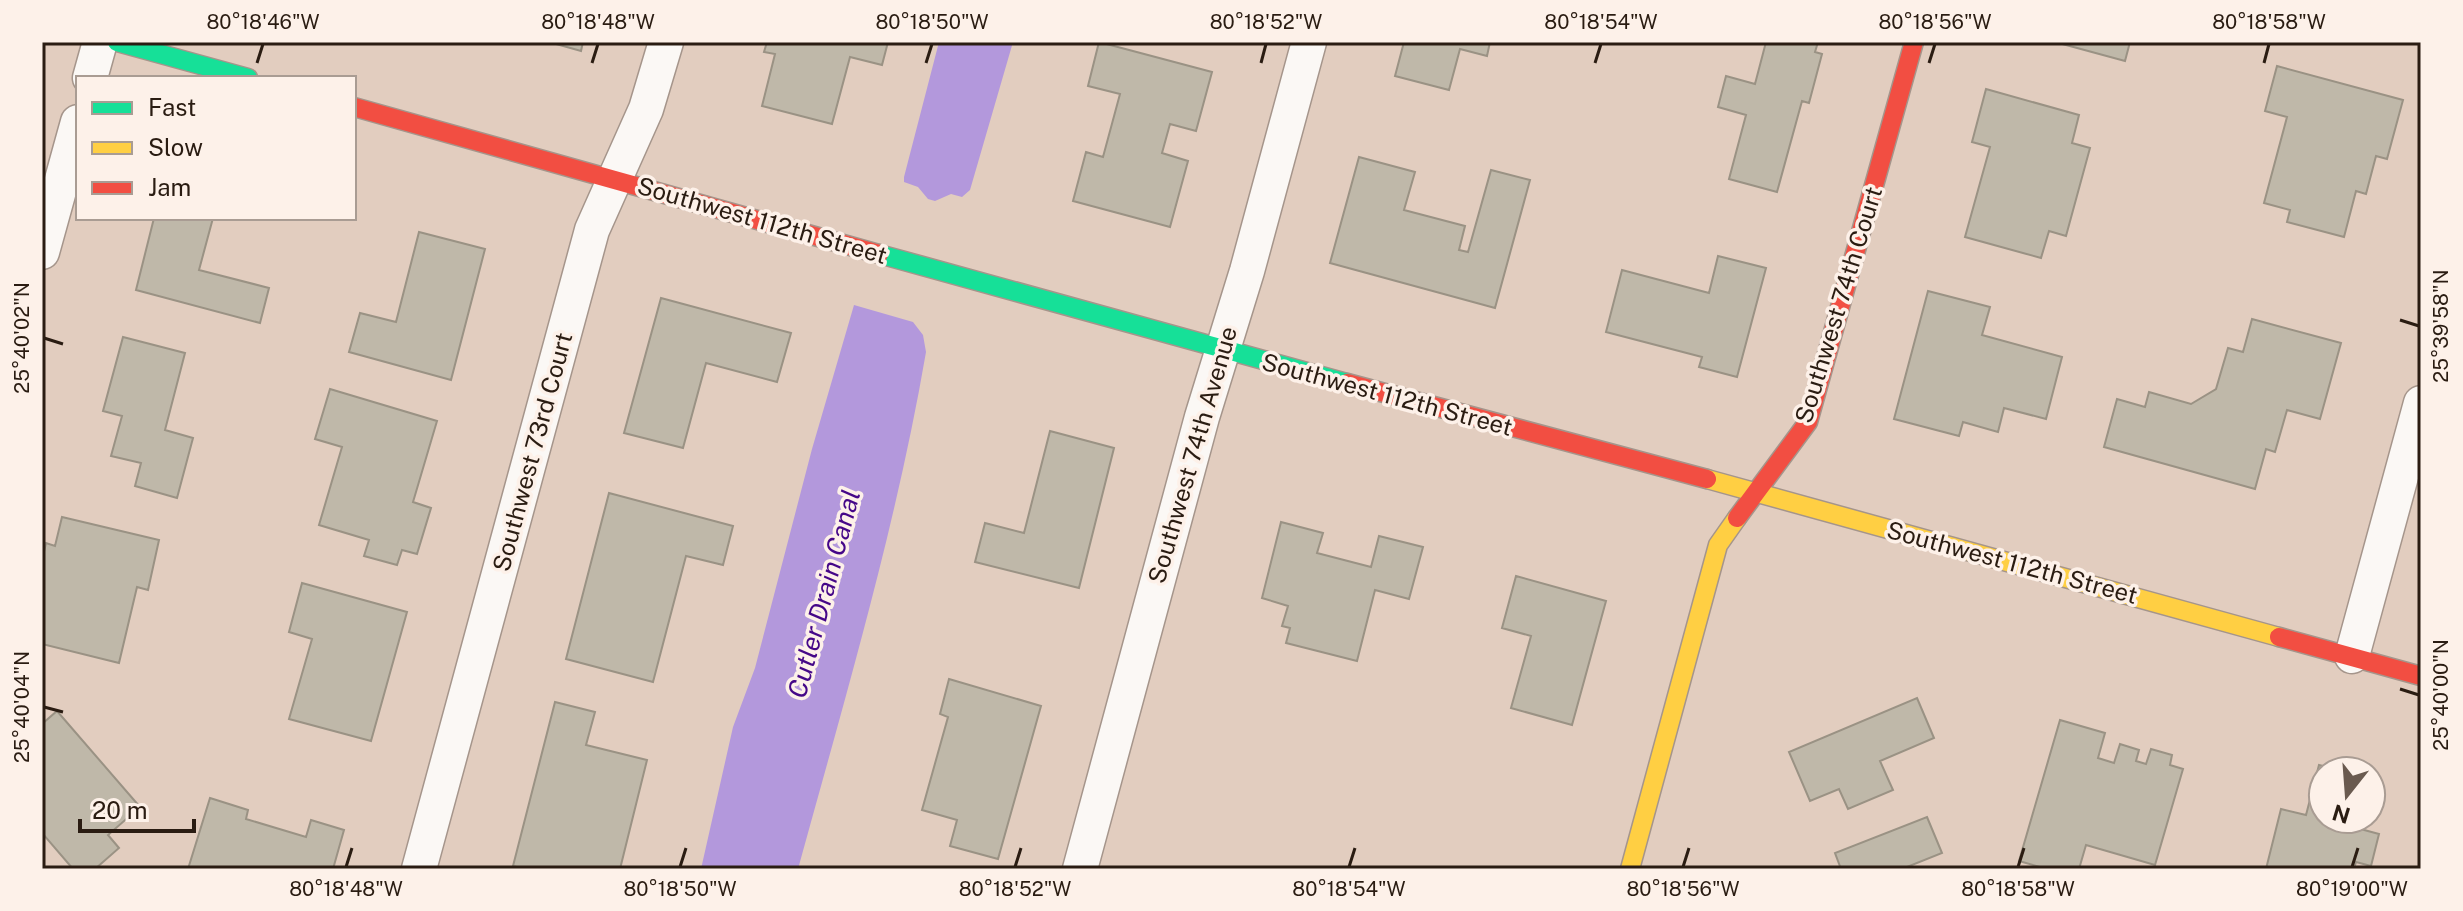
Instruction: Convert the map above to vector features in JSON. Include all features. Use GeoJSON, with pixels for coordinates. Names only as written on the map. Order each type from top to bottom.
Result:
{"type":"FeatureCollection","features":[{"type":"Feature","properties":{"kind":"main road"},"geometry":{"type":"LineString","coordinates":[[117,42],[241,76]]}},
{"type":"Feature","properties":{"kind":"main road","name":"Southwest 74th Court"},"geometry":{"type":"LineString","coordinates":[[1630,869],[1718,545],[1808,422],[1914,42]]}},
{"type":"Feature","properties":{"kind":"main road","name":"Southwest 112th Street"},"geometry":{"type":"LineString","coordinates":[[356,108],[1221,350],[1758,493],[2421,676]]}},
{"type":"Feature","properties":{"kind":"street"},"geometry":{"type":"LineString","coordinates":[[91,76],[100,42]]}},
{"type":"Feature","properties":{"kind":"street","name":"Southwest 73rd Court"},"geometry":{"type":"LineString","coordinates":[[419,869],[592,230],[646,109],[666,42]]}},
{"type":"Feature","properties":{"kind":"street","name":"Southwest 74th Avenue"},"geometry":{"type":"LineString","coordinates":[[1080,869],[1221,350],[1247,271],[1309,42]]}},
{"type":"Feature","properties":{"kind":"street"},"geometry":{"type":"LineString","coordinates":[[42,252],[76,129]]}},
{"type":"Feature","properties":{"kind":"street"},"geometry":{"type":"LineString","coordinates":[[2352,656],[2421,403]]}},
{"type":"Feature","properties":{"kind":"water"},"geometry":{"type":"Polygon","coordinates":[[[939,42],[1013,42],[970,190],[962,197],[951,194],[935,201],[928,199],[918,187],[904,182],[904,177],[939,42]]]}},
{"type":"Feature","properties":{"kind":"water","name":"Cutler Drain Canal"},"geometry":{"type":"Polygon","coordinates":[[[854,305],[913,322],[923,335],[926,352],[900,483],[851,676],[798,869],[701,869],[733,727],[755,668],[812,449],[854,305]]]}},
{"type":"Feature","properties":{"kind":"building"},"geometry":{"type":"Polygon","coordinates":[[[549,42],[583,42],[581,51],[549,42]]]}},
{"type":"Feature","properties":{"kind":"building"},"geometry":{"type":"Polygon","coordinates":[[[767,42],[888,42],[882,65],[850,57],[832,124],[762,106],[775,54],[764,52],[767,42]]]}},
{"type":"Feature","properties":{"kind":"building"},"geometry":{"type":"Polygon","coordinates":[[[1099,42],[1212,72],[1196,131],[1170,124],[1162,153],[1188,161],[1170,227],[1073,201],[1086,152],[1103,157],[1120,94],[1088,86],[1099,42]]]}},
{"type":"Feature","properties":{"kind":"building"},"geometry":{"type":"Polygon","coordinates":[[[1404,42],[1490,42],[1487,56],[1460,49],[1449,90],[1395,76],[1404,42]]]}},
{"type":"Feature","properties":{"kind":"building"},"geometry":{"type":"Polygon","coordinates":[[[1766,42],[1818,42],[1815,52],[1822,54],[1809,103],[1802,101],[1777,192],[1729,179],[1746,115],[1718,107],[1726,76],[1755,84],[1766,42]]]}},
{"type":"Feature","properties":{"kind":"building"},"geometry":{"type":"Polygon","coordinates":[[[2055,42],[2130,42],[2125,61],[2055,42]]]}},
{"type":"Feature","properties":{"kind":"building"},"geometry":{"type":"Polygon","coordinates":[[[2277,66],[2403,100],[2387,159],[2376,156],[2366,194],[2356,191],[2344,237],[2287,222],[2290,210],[2264,203],[2287,117],[2265,111],[2277,66]]]}},
{"type":"Feature","properties":{"kind":"building"},"geometry":{"type":"Polygon","coordinates":[[[1986,89],[2079,115],[2072,143],[2090,148],[2066,236],[2049,231],[2041,258],[1965,237],[1990,147],[1972,142],[1986,89]]]}},
{"type":"Feature","properties":{"kind":"building"},"geometry":{"type":"Polygon","coordinates":[[[1359,157],[1415,172],[1404,210],[1465,226],[1459,250],[1468,252],[1491,170],[1530,180],[1495,308],[1330,263],[1359,157]]]}},
{"type":"Feature","properties":{"kind":"building"},"geometry":{"type":"Polygon","coordinates":[[[154,220],[212,220],[199,270],[269,288],[260,323],[136,290],[154,220]]]}},
{"type":"Feature","properties":{"kind":"building"},"geometry":{"type":"Polygon","coordinates":[[[419,232],[485,249],[451,380],[349,352],[360,313],[396,322],[419,232]]]}},
{"type":"Feature","properties":{"kind":"building"},"geometry":{"type":"Polygon","coordinates":[[[1718,256],[1766,268],[1737,377],[1699,367],[1702,357],[1606,332],[1622,270],[1709,293],[1718,256]]]}},
{"type":"Feature","properties":{"kind":"building"},"geometry":{"type":"Polygon","coordinates":[[[1928,291],[1990,307],[1982,335],[2062,357],[2046,419],[2004,408],[1998,432],[1963,422],[1959,436],[1894,419],[1928,291]]]}},
{"type":"Feature","properties":{"kind":"building"},"geometry":{"type":"Polygon","coordinates":[[[661,298],[791,333],[777,382],[706,363],[683,448],[624,433],[661,298]]]}},
{"type":"Feature","properties":{"kind":"building"},"geometry":{"type":"Polygon","coordinates":[[[2252,319],[2341,343],[2320,419],[2287,410],[2275,452],[2266,449],[2255,489],[2104,447],[2117,399],[2145,407],[2149,392],[2191,404],[2216,389],[2228,348],[2243,352],[2252,319]]]}},
{"type":"Feature","properties":{"kind":"building"},"geometry":{"type":"Polygon","coordinates":[[[123,337],[185,353],[165,430],[193,438],[177,498],[135,486],[141,463],[111,456],[122,416],[103,411],[123,337]]]}},
{"type":"Feature","properties":{"kind":"building"},"geometry":{"type":"Polygon","coordinates":[[[330,389],[437,421],[413,502],[431,508],[417,554],[402,550],[397,565],[364,556],[369,540],[319,525],[342,447],[315,439],[330,389]]]}},
{"type":"Feature","properties":{"kind":"building"},"geometry":{"type":"Polygon","coordinates":[[[1050,431],[1114,448],[1079,588],[975,562],[985,523],[1024,533],[1050,431]]]}},
{"type":"Feature","properties":{"kind":"building"},"geometry":{"type":"Polygon","coordinates":[[[609,493],[733,526],[723,565],[686,556],[653,682],[566,659],[609,493]]]}},
{"type":"Feature","properties":{"kind":"building"},"geometry":{"type":"Polygon","coordinates":[[[62,517],[159,540],[148,590],[137,587],[119,663],[42,644],[42,560],[46,543],[55,546],[62,517]]]}},
{"type":"Feature","properties":{"kind":"building"},"geometry":{"type":"Polygon","coordinates":[[[1281,522],[1323,533],[1317,553],[1371,567],[1379,536],[1423,547],[1409,599],[1375,590],[1357,661],[1286,643],[1290,628],[1282,626],[1288,606],[1262,598],[1281,522]]]}},
{"type":"Feature","properties":{"kind":"building"},"geometry":{"type":"Polygon","coordinates":[[[1516,576],[1606,601],[1572,725],[1511,708],[1531,636],[1502,628],[1516,576]]]}},
{"type":"Feature","properties":{"kind":"building"},"geometry":{"type":"Polygon","coordinates":[[[302,583],[407,612],[371,741],[289,719],[312,639],[289,632],[302,583]]]}},
{"type":"Feature","properties":{"kind":"building"},"geometry":{"type":"Polygon","coordinates":[[[949,679],[1041,706],[998,859],[950,846],[957,820],[922,810],[948,717],[940,714],[949,679]]]}},
{"type":"Feature","properties":{"kind":"building"},"geometry":{"type":"Polygon","coordinates":[[[1917,698],[1934,738],[1880,761],[1893,790],[1848,809],[1839,789],[1810,801],[1789,752],[1917,698]]]}},
{"type":"Feature","properties":{"kind":"building"},"geometry":{"type":"Polygon","coordinates":[[[555,702],[595,712],[586,745],[647,760],[620,869],[524,869],[513,866],[555,702]]]}},
{"type":"Feature","properties":{"kind":"building"},"geometry":{"type":"Polygon","coordinates":[[[57,711],[140,807],[108,835],[119,848],[95,869],[73,869],[42,833],[42,724],[57,711]]]}},
{"type":"Feature","properties":{"kind":"building"},"geometry":{"type":"Polygon","coordinates":[[[2060,720],[2105,733],[2098,758],[2114,763],[2120,744],[2139,750],[2136,761],[2146,764],[2151,749],[2172,755],[2170,765],[2183,769],[2155,865],[2086,845],[2079,869],[2047,869],[2019,861],[2060,720]]]}},
{"type":"Feature","properties":{"kind":"building"},"geometry":{"type":"Polygon","coordinates":[[[210,798],[248,810],[246,819],[306,837],[311,820],[344,830],[333,869],[188,869],[210,798]]]}},
{"type":"Feature","properties":{"kind":"building"},"geometry":{"type":"Polygon","coordinates":[[[2281,809],[2306,815],[2307,811],[2307,835],[2379,835],[2371,866],[2356,862],[2354,869],[2266,869],[2281,809]]]}},
{"type":"Feature","properties":{"kind":"building"},"geometry":{"type":"Polygon","coordinates":[[[1927,817],[1942,853],[1902,869],[1841,869],[1835,853],[1927,817]]]}},
{"type":"Feature","properties":{"kind":"traffic: fast"},"geometry":{"type":"LineString","coordinates":[[117,42],[241,76]]}},
{"type":"Feature","properties":{"kind":"traffic: fast"},"geometry":{"type":"LineString","coordinates":[[879,254],[1347,383]]}},
{"type":"Feature","properties":{"kind":"traffic: slow"},"geometry":{"type":"LineString","coordinates":[[1707,479],[2279,637]]}},
{"type":"Feature","properties":{"kind":"traffic: slow"},"geometry":{"type":"LineString","coordinates":[[1630,869],[1718,545],[1737,518]]}},
{"type":"Feature","properties":{"kind":"traffic: jam"},"geometry":{"type":"LineString","coordinates":[[1737,518],[1808,422],[1914,42]]}},
{"type":"Feature","properties":{"kind":"traffic: jam"},"geometry":{"type":"LineString","coordinates":[[356,108],[879,254]]}},
{"type":"Feature","properties":{"kind":"traffic: jam"},"geometry":{"type":"LineString","coordinates":[[1347,383],[1707,479]]}},
{"type":"Feature","properties":{"kind":"traffic: jam"},"geometry":{"type":"LineString","coordinates":[[2279,637],[2421,676]]}}]}
